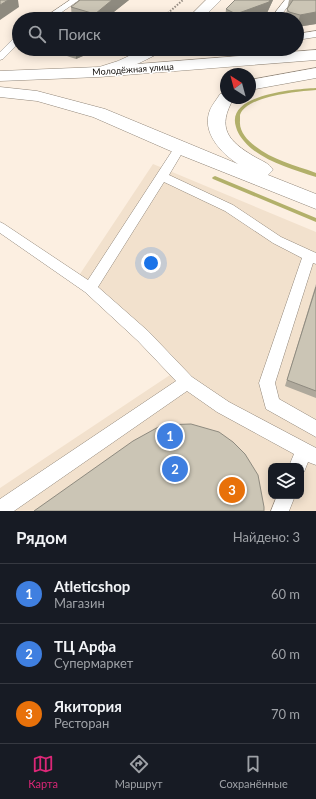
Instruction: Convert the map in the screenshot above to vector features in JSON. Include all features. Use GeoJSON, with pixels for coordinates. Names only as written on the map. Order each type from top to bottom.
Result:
{"type":"FeatureCollection","features":[{"type":"Feature","properties":{"kind":"main road"},"geometry":{"type":"LineString","coordinates":[[201,12],[214,0]]}},
{"type":"Feature","properties":{"kind":"main road"},"geometry":{"type":"LineString","coordinates":[[304,52],[316,50]]}},
{"type":"Feature","properties":{"kind":"main road"},"geometry":{"type":"LineString","coordinates":[[304,56],[316,55]]}},
{"type":"Feature","properties":{"kind":"main road"},"geometry":{"type":"LineString","coordinates":[[99,72],[124,64],[141,56]]}},
{"type":"Feature","properties":{"kind":"main road"},"geometry":{"type":"LineString","coordinates":[[266,59],[283,56]]}},
{"type":"Feature","properties":{"kind":"main road"},"geometry":{"type":"LineString","coordinates":[[266,59],[304,56]]}},
{"type":"Feature","properties":{"kind":"main road","name":"Молодёжная улица"},"geometry":{"type":"LineString","coordinates":[[0,76],[99,72],[266,59]]}},
{"type":"Feature","properties":{"kind":"main road"},"geometry":{"type":"LineString","coordinates":[[256,75],[316,72]]}},
{"type":"Feature","properties":{"kind":"main road"},"geometry":{"type":"LineString","coordinates":[[256,83],[316,72]]}},
{"type":"Feature","properties":{"kind":"main road","name":"Молодёжная улица"},"geometry":{"type":"LineString","coordinates":[[0,91],[220,77]]}},
{"type":"Feature","properties":{"kind":"main road"},"geometry":{"type":"LineString","coordinates":[[0,91],[37,96],[99,113],[180,148],[316,202]]}},
{"type":"Feature","properties":{"kind":"main road"},"geometry":{"type":"LineString","coordinates":[[222,104],[216,116],[216,125],[220,137],[230,149],[245,160],[268,173],[316,192]]}},
{"type":"Feature","properties":{"kind":"lane"},"geometry":{"type":"LineString","coordinates":[[278,12],[289,0]]}},
{"type":"Feature","properties":{"kind":"lane"},"geometry":{"type":"LineString","coordinates":[[55,12],[70,1]]}},
{"type":"Feature","properties":{"kind":"lane"},"geometry":{"type":"LineString","coordinates":[[304,35],[316,34]]}},
{"type":"Feature","properties":{"kind":"lane"},"geometry":{"type":"LineString","coordinates":[[0,57],[12,45]]}},
{"type":"Feature","properties":{"kind":"lane"},"geometry":{"type":"LineString","coordinates":[[90,288],[163,177],[180,148]]}},
{"type":"Feature","properties":{"kind":"lane"},"geometry":{"type":"LineString","coordinates":[[163,177],[229,208],[272,236],[312,258],[267,383],[272,404],[316,429]]}},
{"type":"Feature","properties":{"kind":"lane"},"geometry":{"type":"LineString","coordinates":[[0,227],[90,288],[143,336],[187,382],[223,407],[310,454],[301,463]]}},
{"type":"Feature","properties":{"kind":"lane"},"geometry":{"type":"LineString","coordinates":[[0,510],[187,382]]}},
{"type":"Feature","properties":{"kind":"lane"},"geometry":{"type":"LineString","coordinates":[[280,511],[285,499]]}},
{"type":"Feature","properties":{"kind":"path"},"geometry":{"type":"LineString","coordinates":[[169,12],[183,0]]}},
{"type":"Feature","properties":{"kind":"shaded area"},"geometry":{"type":"Polygon","coordinates":[[[153,164],[316,232],[316,511],[0,511],[0,488],[173,373],[87,291],[74,283],[153,164]]]}},
{"type":"Feature","properties":{"kind":"building"},"geometry":{"type":"Polygon","coordinates":[[[0,0],[8,0],[0,5],[0,0]]]}},
{"type":"Feature","properties":{"kind":"building"},"geometry":{"type":"Polygon","coordinates":[[[80,0],[112,0],[97,12],[88,12],[71,7],[80,0]]]}},
{"type":"Feature","properties":{"kind":"building"},"geometry":{"type":"Polygon","coordinates":[[[235,0],[270,0],[269,2],[242,12],[232,12],[226,9],[235,0]]]}},
{"type":"Feature","properties":{"kind":"building"},"geometry":{"type":"Polygon","coordinates":[[[293,0],[316,0],[316,12],[304,14],[304,12],[289,12],[287,9],[293,0]]]}},
{"type":"Feature","properties":{"kind":"building"},"geometry":{"type":"Polygon","coordinates":[[[316,287],[316,391],[287,380],[316,287]]]}},
{"type":"Feature","properties":{"kind":"building"},"geometry":{"type":"Polygon","coordinates":[[[191,424],[219,432],[233,442],[245,454],[258,475],[264,511],[34,511],[133,441],[162,425],[191,424]]]}},
{"type":"Feature","properties":{"kind":"waterway"},"geometry":{"type":"LineString","coordinates":[[316,89],[281,93],[254,100],[244,106],[238,114],[237,123],[243,137],[261,153],[316,175]]}},
{"type":"Feature","properties":{"kind":"waterway"},"geometry":{"type":"LineString","coordinates":[[215,178],[316,220]]}},
{"type":"Feature","properties":{"kind":"place","name":"Atleticshop"},"geometry":{"type":"Point","coordinates":[170,436]}},
{"type":"Feature","properties":{"kind":"place","name":"ТЦ Арфа"},"geometry":{"type":"Point","coordinates":[175,469]}},
{"type":"Feature","properties":{"kind":"place","name":"Якитория"},"geometry":{"type":"Point","coordinates":[232,490]}}]}
